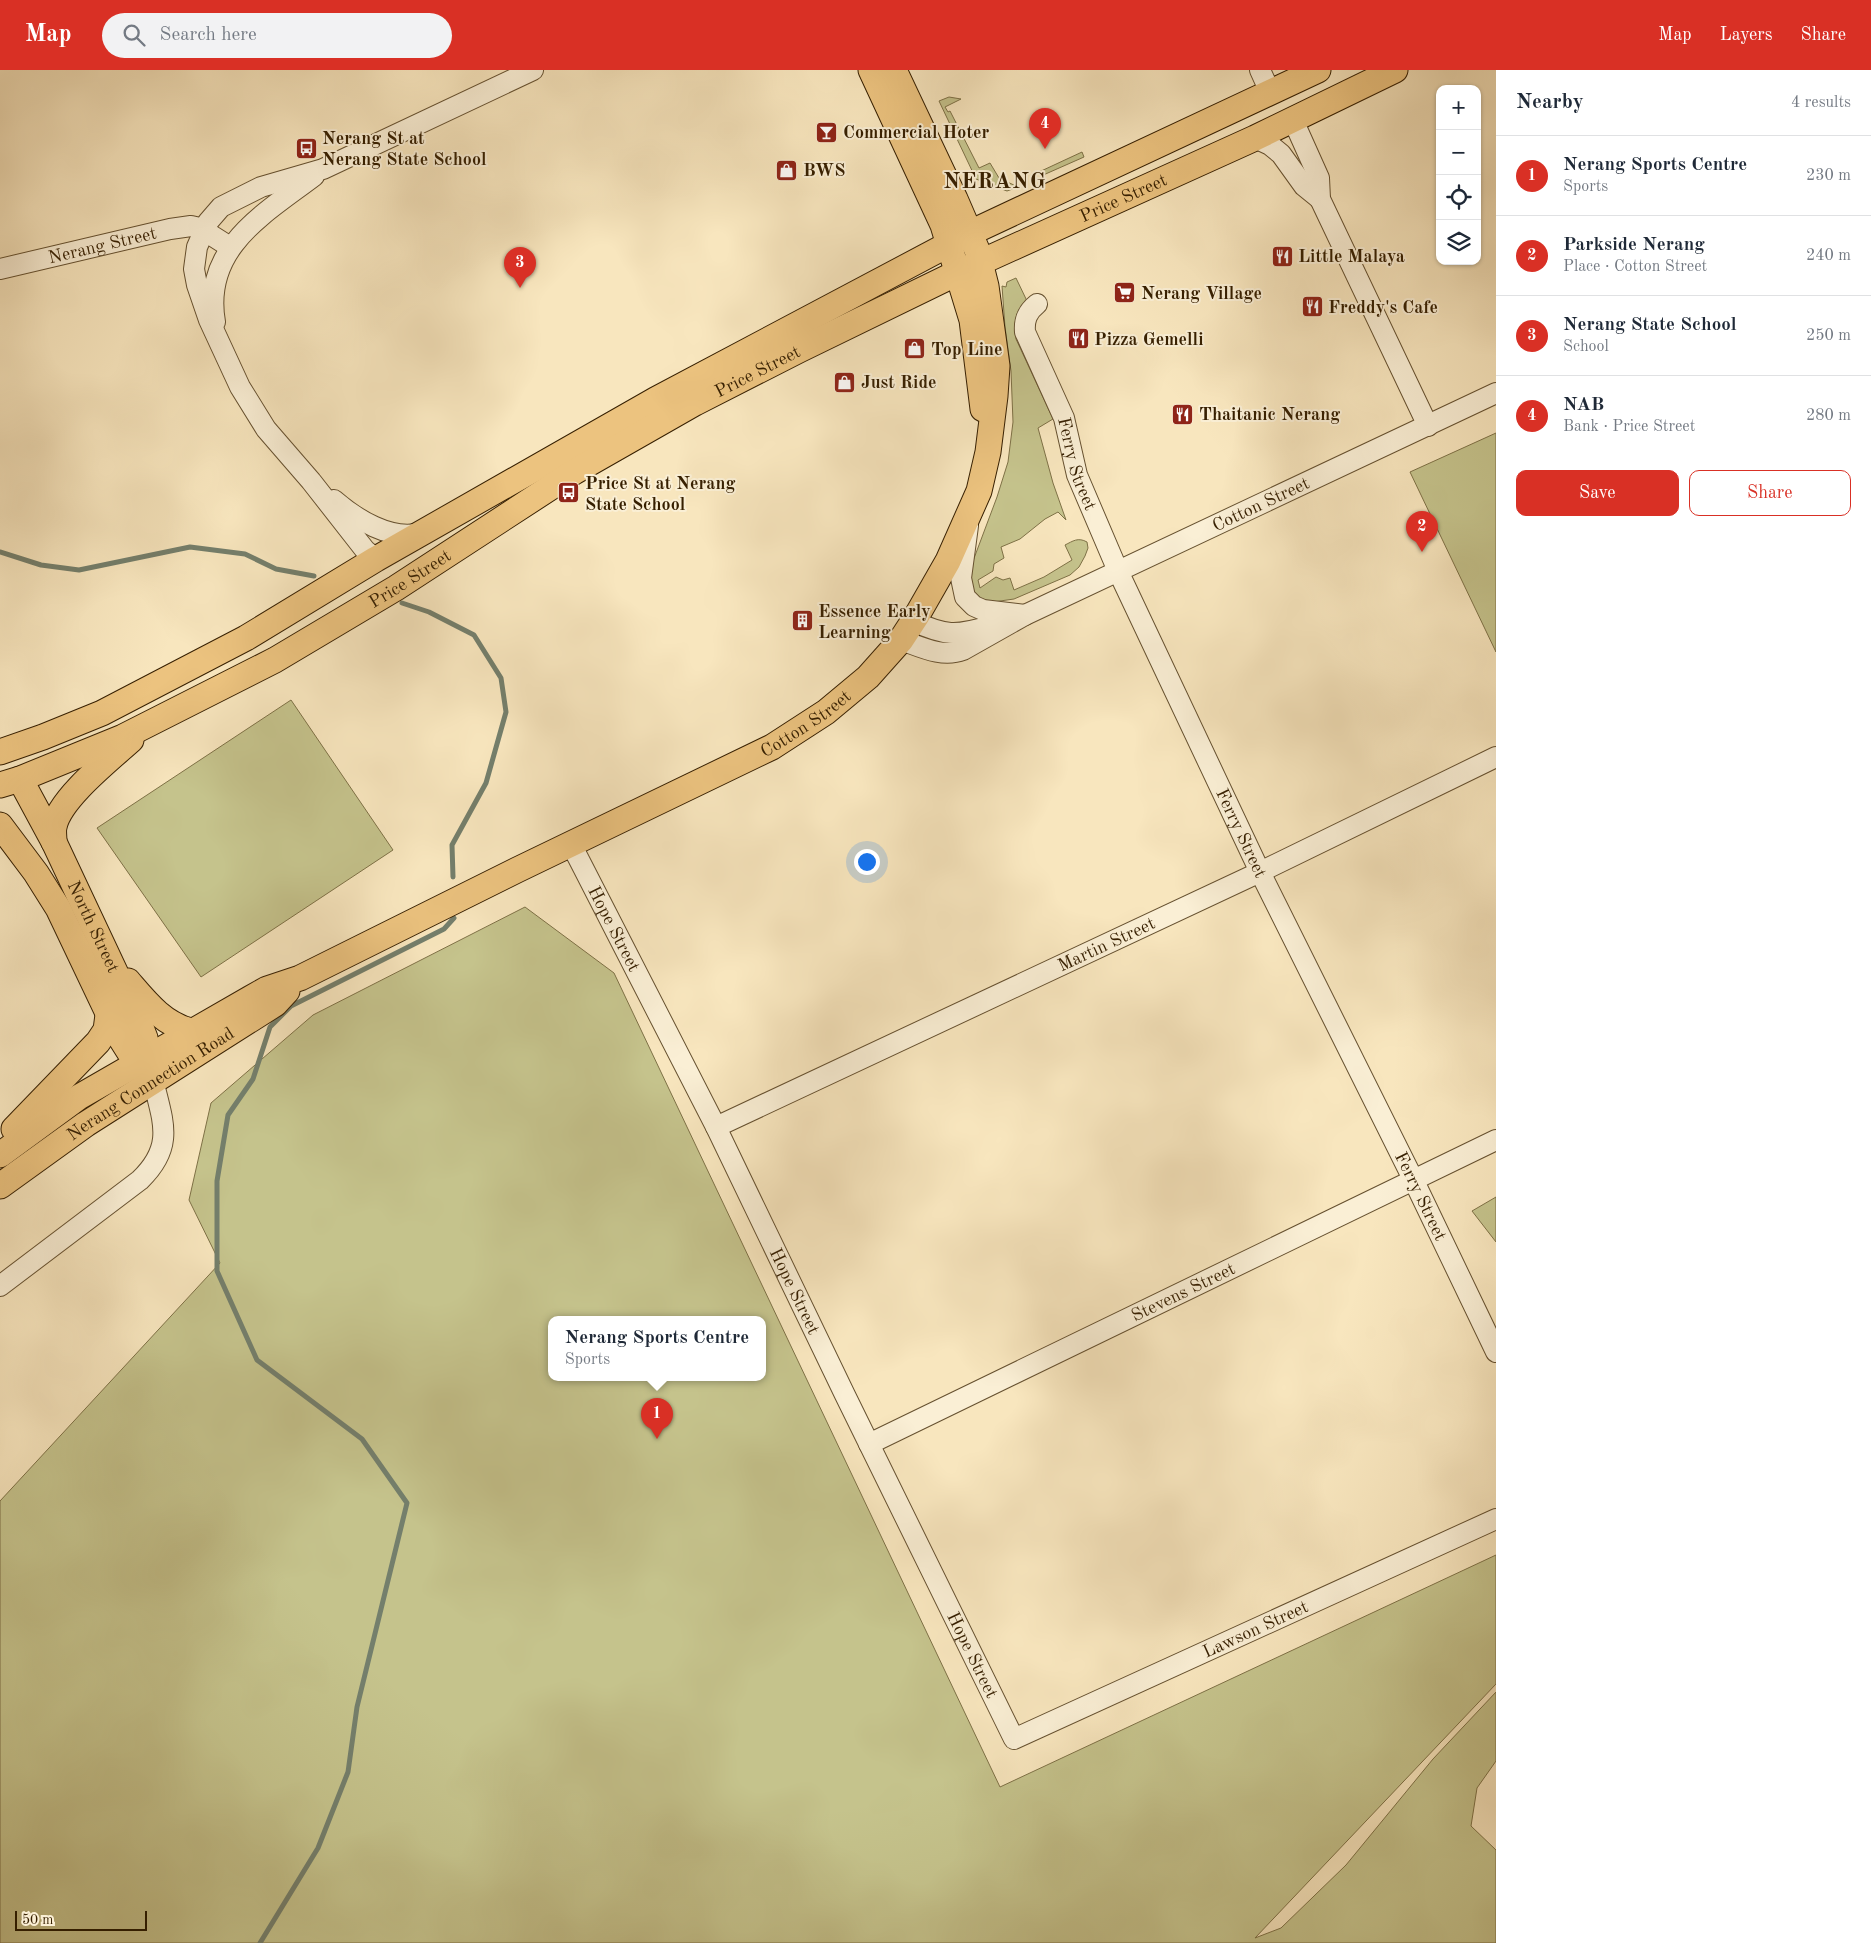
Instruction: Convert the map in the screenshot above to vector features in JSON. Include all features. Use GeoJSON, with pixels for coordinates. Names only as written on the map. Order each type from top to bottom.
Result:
{"type":"FeatureCollection","features":[{"type":"Feature","properties":{"kind":"main road"},"geometry":{"type":"LineString","coordinates":[[871,70],[939,216],[960,239]]}},
{"type":"Feature","properties":{"kind":"main road"},"geometry":{"type":"LineString","coordinates":[[894,70],[970,268],[986,286],[997,366],[996,396],[983,476],[969,516],[942,574],[907,631]]}},
{"type":"Feature","properties":{"kind":"main road","name":"Price Street"},"geometry":{"type":"LineString","coordinates":[[0,752],[102,713],[246,638],[376,559],[655,400],[960,239],[1318,70]]}},
{"type":"Feature","properties":{"kind":"main road"},"geometry":{"type":"LineString","coordinates":[[1270,92],[1301,97],[1378,70]]}},
{"type":"Feature","properties":{"kind":"main road","name":"Price Street"},"geometry":{"type":"LineString","coordinates":[[148,725],[275,660],[396,588],[574,472],[687,407],[799,350],[970,268],[1255,138],[1395,70]]}},
{"type":"Feature","properties":{"kind":"main road"},"geometry":{"type":"LineString","coordinates":[[1190,130],[1206,134],[1244,120],[1270,115],[1293,120]]}},
{"type":"Feature","properties":{"kind":"main road"},"geometry":{"type":"LineString","coordinates":[[376,559],[393,565],[403,564],[480,533]]}},
{"type":"Feature","properties":{"kind":"main road","name":"Cotton Street"},"geometry":{"type":"LineString","coordinates":[[571,844],[772,747],[826,712],[849,694],[868,677],[907,631]]}},
{"type":"Feature","properties":{"kind":"main road"},"geometry":{"type":"LineString","coordinates":[[7,778],[148,725]]}},
{"type":"Feature","properties":{"kind":"main road"},"geometry":{"type":"LineString","coordinates":[[54,842],[54,827],[59,813],[71,798],[148,725]]}},
{"type":"Feature","properties":{"kind":"main road","name":"North Street"},"geometry":{"type":"LineString","coordinates":[[7,778],[54,842],[140,1025],[146,1066]]}},
{"type":"Feature","properties":{"kind":"main road","name":"North Street"},"geometry":{"type":"LineString","coordinates":[[0,825],[36,873],[58,908],[118,1034],[146,1066]]}},
{"type":"Feature","properties":{"kind":"main road","name":"Nerang Connection Road"},"geometry":{"type":"LineString","coordinates":[[0,1186],[86,1124],[146,1066],[191,1031],[267,989],[300,978],[571,844]]}},
{"type":"Feature","properties":{"kind":"main road"},"geometry":{"type":"LineString","coordinates":[[110,960],[160,1016],[171,1024],[191,1031]]}},
{"type":"Feature","properties":{"kind":"main road","name":"Nerang Connection Road"},"geometry":{"type":"LineString","coordinates":[[0,1155],[64,1107],[275,1004],[300,978]]}},
{"type":"Feature","properties":{"kind":"main road"},"geometry":{"type":"LineString","coordinates":[[0,1143],[98,1042],[106,1030],[108,1015]]}},
{"type":"Feature","properties":{"kind":"street"},"geometry":{"type":"LineString","coordinates":[[376,559],[365,550],[311,481],[266,429],[240,387],[203,307],[196,285],[194,269],[197,247],[204,230],[221,207],[261,187],[323,169],[533,70]]}},
{"type":"Feature","properties":{"kind":"street"},"geometry":{"type":"LineString","coordinates":[[1260,70],[1270,92]]}},
{"type":"Feature","properties":{"kind":"street"},"geometry":{"type":"LineString","coordinates":[[1293,120],[1319,178],[1320,200],[1428,426]]}},
{"type":"Feature","properties":{"kind":"street"},"geometry":{"type":"LineString","coordinates":[[1255,138],[1270,145],[1281,154],[1304,186],[1320,200]]}},
{"type":"Feature","properties":{"kind":"street"},"geometry":{"type":"LineString","coordinates":[[225,355],[215,320],[214,297],[217,276],[230,247],[246,229],[323,169]]}},
{"type":"Feature","properties":{"kind":"street","name":"Nerang Street"},"geometry":{"type":"LineString","coordinates":[[0,269],[170,229],[191,226],[204,230],[230,247]]}},
{"type":"Feature","properties":{"kind":"street","name":"Ferry Street"},"geometry":{"type":"LineString","coordinates":[[1037,304],[1031,309],[1026,319],[1024,330],[1064,418],[1077,475],[1118,571],[1260,872],[1413,1179],[1496,1352]]}},
{"type":"Feature","properties":{"kind":"street","name":"Cotton Street"},"geometry":{"type":"LineString","coordinates":[[907,631],[941,653],[953,653],[963,650],[1026,615],[1496,393]]}},
{"type":"Feature","properties":{"kind":"street"},"geometry":{"type":"LineString","coordinates":[[311,481],[342,507],[386,531],[404,535],[421,533]]}},
{"type":"Feature","properties":{"kind":"street"},"geometry":{"type":"LineString","coordinates":[[969,516],[961,578],[965,596],[974,606],[983,610],[1026,615]]}},
{"type":"Feature","properties":{"kind":"street","name":"Martin Street"},"geometry":{"type":"LineString","coordinates":[[716,1127],[1260,872],[1496,756]]}},
{"type":"Feature","properties":{"kind":"street","name":"Hope Street"},"geometry":{"type":"LineString","coordinates":[[571,844],[716,1127],[1014,1739]]}},
{"type":"Feature","properties":{"kind":"street","name":"North Street"},"geometry":{"type":"LineString","coordinates":[[0,1286],[140,1180],[157,1161],[164,1140],[162,1120],[146,1066]]}},
{"type":"Feature","properties":{"kind":"street","name":"Stevens Street"},"geometry":{"type":"LineString","coordinates":[[869,1444],[1496,1140]]}},
{"type":"Feature","properties":{"kind":"street","name":"Lawson Street"},"geometry":{"type":"LineString","coordinates":[[1014,1739],[1496,1519]]}},
{"type":"Feature","properties":{"kind":"shaded area"},"geometry":{"type":"Polygon","coordinates":[[[949,97],[961,99],[945,107],[948,112],[950,111],[979,168],[990,163],[999,178],[1018,187],[1007,191],[976,179],[939,101],[949,97]]]}},
{"type":"Feature","properties":{"kind":"shaded area"},"geometry":{"type":"Polygon","coordinates":[[[1082,152],[1084,157],[1041,176],[1039,172],[1082,152]]]}},
{"type":"Feature","properties":{"kind":"shaded area"},"geometry":{"type":"Polygon","coordinates":[[[1016,278],[1027,301],[1017,314],[1016,339],[1053,419],[1038,428],[1053,483],[1066,520],[1058,512],[1045,519],[1020,539],[1001,547],[1004,558],[994,564],[993,571],[978,580],[980,588],[996,577],[1003,580],[1010,578],[1014,590],[1044,577],[1072,560],[1065,545],[1081,540],[1087,542],[1088,548],[1079,567],[1070,575],[1014,599],[993,602],[981,599],[973,591],[970,569],[1008,462],[1013,422],[1011,371],[1002,286],[1006,287],[1007,282],[1016,278]]]}},
{"type":"Feature","properties":{"kind":"shaded area"},"geometry":{"type":"Polygon","coordinates":[[[1496,433],[1496,652],[1410,472],[1496,433]]]}},
{"type":"Feature","properties":{"kind":"shaded area"},"geometry":{"type":"Polygon","coordinates":[[[291,700],[393,850],[201,977],[97,828],[291,700]]]}},
{"type":"Feature","properties":{"kind":"shaded area"},"geometry":{"type":"Polygon","coordinates":[[[525,907],[614,973],[1000,1787],[1496,1555],[1496,1684],[1255,1938],[1281,1928],[1346,1865],[1433,1759],[1496,1692],[1496,1761],[1477,1788],[1471,1826],[1496,1850],[1496,1943],[0,1943],[0,1501],[220,1263],[189,1200],[211,1103],[313,1015],[525,907]]]}},
{"type":"Feature","properties":{"kind":"shaded area"},"geometry":{"type":"Polygon","coordinates":[[[1496,1197],[1496,1242],[1472,1211],[1496,1197]]]}},
{"type":"Feature","properties":{"kind":"waterway"},"geometry":{"type":"LineString","coordinates":[[0,552],[41,565],[79,570],[190,547],[245,554],[276,569],[314,576]]}},
{"type":"Feature","properties":{"kind":"waterway"},"geometry":{"type":"LineString","coordinates":[[402,603],[429,612],[474,635],[501,678],[506,712],[486,783],[452,845],[453,877]]}},
{"type":"Feature","properties":{"kind":"waterway"},"geometry":{"type":"LineString","coordinates":[[260,1943],[318,1848],[348,1772],[357,1707],[407,1503],[362,1439],[257,1360],[217,1271],[217,1181],[228,1115],[253,1079],[270,1027],[291,1006],[444,929],[454,918]]}},
{"type":"Feature","properties":{"kind":"place","name":"Commercial Hoter"},"geometry":{"type":"Point","coordinates":[827,132]}},
{"type":"Feature","properties":{"kind":"place","name":"Nerang St at Nerang State School"},"geometry":{"type":"Point","coordinates":[306,148]}},
{"type":"Feature","properties":{"kind":"place","name":"NAB"},"geometry":{"type":"Point","coordinates":[1045,149]}},
{"type":"Feature","properties":{"kind":"place","name":"BWS"},"geometry":{"type":"Point","coordinates":[787,170]}},
{"type":"Feature","properties":{"kind":"place","name":"Little Malaya"},"geometry":{"type":"Point","coordinates":[1282,256]}},
{"type":"Feature","properties":{"kind":"place","name":"Nerang State School"},"geometry":{"type":"Point","coordinates":[520,288]}},
{"type":"Feature","properties":{"kind":"place","name":"Nerang Village"},"geometry":{"type":"Point","coordinates":[1125,293]}},
{"type":"Feature","properties":{"kind":"place","name":"Freddy's Cafe"},"geometry":{"type":"Point","coordinates":[1312,307]}},
{"type":"Feature","properties":{"kind":"place","name":"Pizza Gemelli"},"geometry":{"type":"Point","coordinates":[1078,339]}},
{"type":"Feature","properties":{"kind":"place","name":"Top Line"},"geometry":{"type":"Point","coordinates":[915,349]}},
{"type":"Feature","properties":{"kind":"place","name":"Just Ride"},"geometry":{"type":"Point","coordinates":[845,382]}},
{"type":"Feature","properties":{"kind":"place","name":"Thaitanic Nerang"},"geometry":{"type":"Point","coordinates":[1183,414]}},
{"type":"Feature","properties":{"kind":"place","name":"Price St at Nerang State School"},"geometry":{"type":"Point","coordinates":[569,493]}},
{"type":"Feature","properties":{"kind":"place","name":"Parkside Nerang"},"geometry":{"type":"Point","coordinates":[1422,552]}},
{"type":"Feature","properties":{"kind":"place","name":"Essence Early Learning"},"geometry":{"type":"Point","coordinates":[802,621]}},
{"type":"Feature","properties":{"kind":"place","name":"Nerang Sports Centre"},"geometry":{"type":"Point","coordinates":[657,1439]}},
{"type":"Feature","properties":{"kind":"district","name":"NERANG"},"geometry":{"type":"Point","coordinates":[995,180]}}]}
